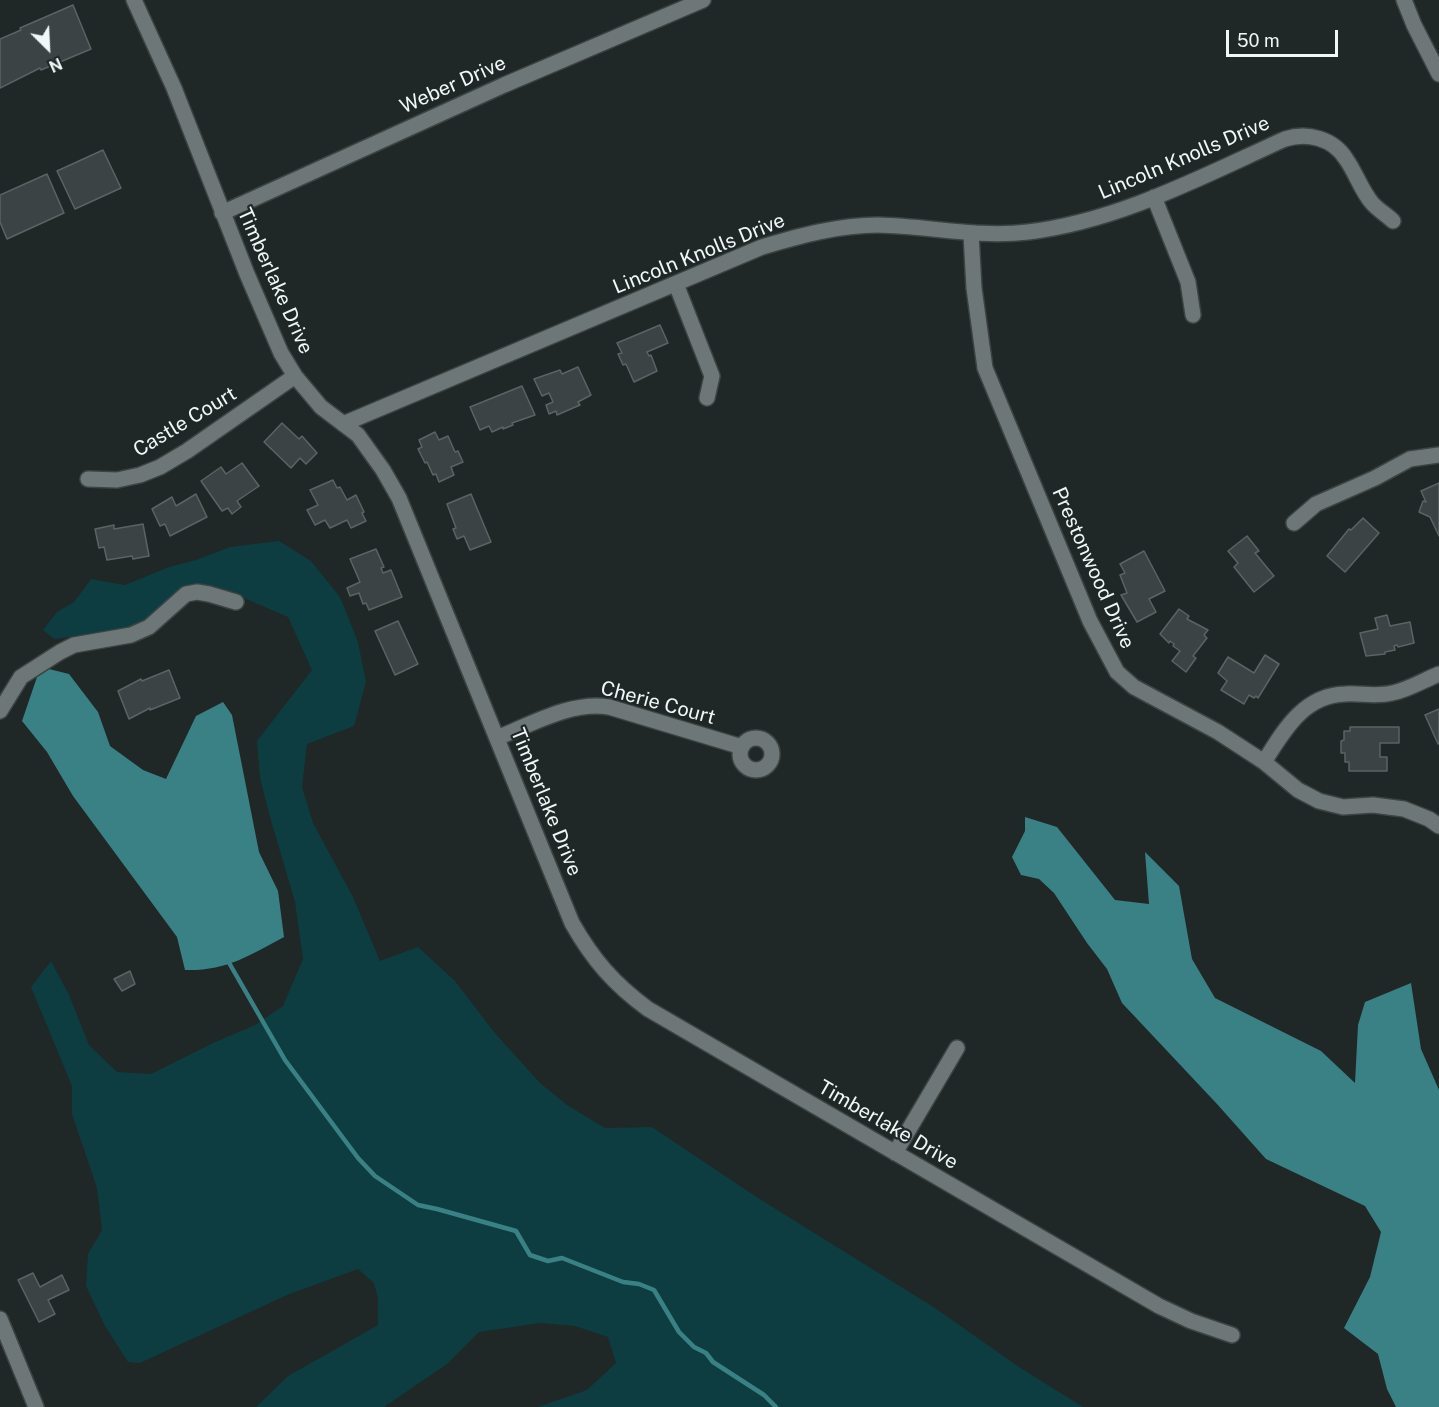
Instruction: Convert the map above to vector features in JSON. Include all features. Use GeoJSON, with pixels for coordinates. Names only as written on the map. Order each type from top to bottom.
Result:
{"type":"FeatureCollection","features":[{"type":"Feature","properties":{"kind":"street","name":"Timberlake Drive"},"geometry":{"type":"LineString","coordinates":[[134,0],[174,88],[222,213],[277,343],[295,376],[321,407],[358,435],[383,470],[399,498],[572,923],[588,951],[608,975],[648,1009],[1159,1306],[1191,1321],[1232,1335]]}},
{"type":"Feature","properties":{"kind":"street","name":"Weber Drive"},"geometry":{"type":"LineString","coordinates":[[222,213],[493,90],[703,0]]}},
{"type":"Feature","properties":{"kind":"street"},"geometry":{"type":"LineString","coordinates":[[1404,0],[1439,74]]}},
{"type":"Feature","properties":{"kind":"street","name":"Lincoln Knolls Drive"},"geometry":{"type":"LineString","coordinates":[[343,424],[762,247],[799,236],[876,225],[971,234],[1002,234],[1051,228],[1107,214],[1154,197],[1298,135],[1329,142],[1346,157],[1372,203],[1394,221]]}},
{"type":"Feature","properties":{"kind":"street"},"geometry":{"type":"LineString","coordinates":[[1154,197],[1188,282],[1192,315]]}},
{"type":"Feature","properties":{"kind":"street","name":"Prestonwood Drive"},"geometry":{"type":"LineString","coordinates":[[971,234],[974,288],[985,368],[1090,621],[1117,672],[1134,687],[1218,732],[1264,762],[1298,790],[1319,801],[1343,807],[1373,805],[1404,809],[1429,819],[1439,826]]}},
{"type":"Feature","properties":{"kind":"street"},"geometry":{"type":"LineString","coordinates":[[676,284],[712,376],[707,398]]}},
{"type":"Feature","properties":{"kind":"street","name":"Castle Court"},"geometry":{"type":"LineString","coordinates":[[88,479],[117,480],[140,475],[160,467],[295,376]]}},
{"type":"Feature","properties":{"kind":"street"},"geometry":{"type":"LineString","coordinates":[[1294,523],[1317,504],[1375,478],[1410,459],[1439,455]]}},
{"type":"Feature","properties":{"kind":"street"},"geometry":{"type":"LineString","coordinates":[[0,711],[21,677],[74,645],[131,635],[149,627],[186,594],[197,592],[236,602]]}},
{"type":"Feature","properties":{"kind":"street"},"geometry":{"type":"LineString","coordinates":[[1264,762],[1297,714],[1312,702],[1330,694],[1373,696],[1394,693],[1439,674]]}},
{"type":"Feature","properties":{"kind":"street","name":"Cherie Court"},"geometry":{"type":"LineString","coordinates":[[497,738],[578,706],[594,705],[609,707],[742,747]]}},
{"type":"Feature","properties":{"kind":"street"},"geometry":{"type":"LineString","coordinates":[[895,1153],[957,1048]]}},
{"type":"Feature","properties":{"kind":"street"},"geometry":{"type":"LineString","coordinates":[[0,1319],[36,1407]]}},
{"type":"Feature","properties":{"kind":"shaded area"},"geometry":{"type":"Polygon","coordinates":[[[279,541],[311,561],[340,597],[358,642],[366,682],[354,726],[307,744],[302,787],[313,823],[353,897],[380,961],[418,947],[455,981],[494,1032],[540,1083],[567,1105],[605,1128],[652,1127],[758,1198],[935,1308],[1019,1367],[1083,1407],[538,1407],[587,1390],[616,1363],[608,1337],[575,1326],[540,1323],[479,1332],[447,1364],[384,1407],[256,1407],[288,1376],[378,1325],[378,1299],[374,1283],[358,1269],[287,1295],[140,1363],[128,1362],[105,1326],[86,1286],[88,1254],[102,1230],[97,1188],[72,1114],[72,1086],[31,987],[51,961],[69,995],[89,1045],[117,1072],[151,1074],[255,1025],[283,1006],[303,959],[295,902],[260,778],[257,741],[312,670],[288,617],[223,589],[206,587],[153,613],[133,629],[54,639],[43,630],[57,612],[74,602],[91,579],[125,585],[169,567],[230,547],[279,541]]]}},
{"type":"Feature","properties":{"kind":"shaded area"},"geometry":{"type":"Polygon","coordinates":[[[49,669],[69,674],[98,712],[110,746],[143,770],[166,779],[196,716],[223,702],[232,715],[259,852],[278,891],[284,937],[225,965],[200,970],[185,970],[177,937],[73,796],[47,752],[22,721],[37,677],[49,669]]]}},
{"type":"Feature","properties":{"kind":"shaded area"},"geometry":{"type":"Polygon","coordinates":[[[1025,817],[1057,827],[1115,900],[1149,904],[1145,852],[1179,886],[1192,959],[1215,998],[1321,1051],[1355,1083],[1358,1025],[1365,1002],[1411,983],[1421,1049],[1439,1090],[1439,1407],[1396,1407],[1387,1389],[1378,1354],[1344,1328],[1370,1277],[1381,1232],[1365,1206],[1266,1159],[1122,1003],[1107,969],[1054,893],[1039,879],[1021,875],[1012,857],[1025,831],[1025,817]]]}},
{"type":"Feature","properties":{"kind":"building"},"geometry":{"type":"Polygon","coordinates":[[[73,5],[91,49],[41,70],[40,68],[0,88],[0,39],[73,5]]]}},
{"type":"Feature","properties":{"kind":"building"},"geometry":{"type":"Polygon","coordinates":[[[103,150],[121,188],[75,209],[57,171],[103,150]]]}},
{"type":"Feature","properties":{"kind":"building"},"geometry":{"type":"Polygon","coordinates":[[[47,174],[64,213],[7,239],[0,222],[0,195],[47,174]]]}},
{"type":"Feature","properties":{"kind":"building"},"geometry":{"type":"Polygon","coordinates":[[[660,325],[668,343],[647,352],[649,356],[651,355],[657,371],[634,382],[626,364],[623,365],[618,354],[622,353],[617,343],[660,325]]]}},
{"type":"Feature","properties":{"kind":"building"},"geometry":{"type":"Polygon","coordinates":[[[578,367],[591,395],[578,402],[580,405],[557,415],[556,411],[549,414],[546,405],[553,402],[549,393],[542,396],[534,379],[560,370],[562,374],[578,367]]]}},
{"type":"Feature","properties":{"kind":"building"},"geometry":{"type":"Polygon","coordinates":[[[522,386],[535,415],[492,432],[489,426],[480,430],[470,407],[522,386]]]}},
{"type":"Feature","properties":{"kind":"building"},"geometry":{"type":"Polygon","coordinates":[[[282,423],[299,439],[302,436],[317,453],[306,464],[300,458],[291,468],[264,442],[282,423]]]}},
{"type":"Feature","properties":{"kind":"building"},"geometry":{"type":"Polygon","coordinates":[[[435,432],[439,440],[448,436],[455,452],[458,451],[463,462],[451,467],[454,475],[439,482],[418,449],[422,447],[419,440],[435,432]]]}},
{"type":"Feature","properties":{"kind":"building"},"geometry":{"type":"Polygon","coordinates":[[[242,463],[259,486],[237,501],[241,507],[232,514],[228,508],[222,511],[201,481],[221,467],[226,474],[242,463]]]}},
{"type":"Feature","properties":{"kind":"building"},"geometry":{"type":"Polygon","coordinates":[[[333,480],[347,500],[356,495],[366,521],[351,528],[347,520],[330,528],[325,520],[315,525],[307,510],[318,505],[310,490],[333,480]]]}},
{"type":"Feature","properties":{"kind":"building"},"geometry":{"type":"Polygon","coordinates":[[[1439,483],[1439,536],[1430,517],[1419,512],[1423,501],[1426,502],[1421,491],[1439,483]]]}},
{"type":"Feature","properties":{"kind":"building"},"geometry":{"type":"Polygon","coordinates":[[[196,494],[207,517],[170,536],[165,524],[160,526],[152,509],[172,497],[176,506],[196,494]]]}},
{"type":"Feature","properties":{"kind":"building"},"geometry":{"type":"Polygon","coordinates":[[[471,494],[491,542],[470,550],[464,536],[457,539],[453,529],[456,528],[447,504],[471,494]]]}},
{"type":"Feature","properties":{"kind":"building"},"geometry":{"type":"Polygon","coordinates":[[[1363,518],[1379,533],[1345,572],[1327,556],[1349,529],[1351,530],[1363,518]]]}},
{"type":"Feature","properties":{"kind":"building"},"geometry":{"type":"Polygon","coordinates":[[[143,524],[149,556],[107,560],[104,547],[99,548],[95,529],[114,525],[114,529],[143,524]]]}},
{"type":"Feature","properties":{"kind":"building"},"geometry":{"type":"Polygon","coordinates":[[[1247,536],[1259,551],[1255,553],[1274,576],[1254,592],[1234,567],[1238,563],[1228,551],[1247,536]]]}},
{"type":"Feature","properties":{"kind":"building"},"geometry":{"type":"Polygon","coordinates":[[[376,549],[384,567],[381,568],[383,573],[391,570],[402,597],[369,610],[366,603],[363,604],[359,593],[350,596],[347,588],[360,582],[350,559],[376,549]]]}},
{"type":"Feature","properties":{"kind":"building"},"geometry":{"type":"Polygon","coordinates":[[[1144,551],[1165,591],[1149,599],[1156,612],[1137,622],[1121,595],[1127,593],[1120,575],[1125,573],[1120,564],[1144,551]]]}},
{"type":"Feature","properties":{"kind":"building"},"geometry":{"type":"Polygon","coordinates":[[[1179,609],[1189,616],[1187,619],[1208,630],[1204,635],[1207,638],[1193,656],[1196,658],[1186,672],[1172,661],[1180,651],[1160,634],[1179,609]]]}},
{"type":"Feature","properties":{"kind":"building"},"geometry":{"type":"Polygon","coordinates":[[[1387,615],[1390,626],[1410,622],[1414,643],[1394,646],[1395,650],[1385,652],[1385,654],[1366,656],[1360,633],[1378,629],[1375,618],[1387,615]]]}},
{"type":"Feature","properties":{"kind":"building"},"geometry":{"type":"Polygon","coordinates":[[[398,621],[418,664],[395,675],[375,631],[398,621]]]}},
{"type":"Feature","properties":{"kind":"building"},"geometry":{"type":"Polygon","coordinates":[[[1265,655],[1279,664],[1258,698],[1249,695],[1244,704],[1221,690],[1227,681],[1218,673],[1228,657],[1254,673],[1265,655]]]}},
{"type":"Feature","properties":{"kind":"building"},"geometry":{"type":"Polygon","coordinates":[[[169,670],[180,698],[150,710],[150,708],[129,719],[118,691],[141,679],[142,681],[169,670]]]}},
{"type":"Feature","properties":{"kind":"building"},"geometry":{"type":"Polygon","coordinates":[[[1439,709],[1439,744],[1438,744],[1425,715],[1439,709]]]}},
{"type":"Feature","properties":{"kind":"building"},"geometry":{"type":"Polygon","coordinates":[[[1350,727],[1399,727],[1399,743],[1380,743],[1380,757],[1387,757],[1387,771],[1349,771],[1349,762],[1345,762],[1345,753],[1341,753],[1341,741],[1344,740],[1344,731],[1350,731],[1350,727]]]}},
{"type":"Feature","properties":{"kind":"building"},"geometry":{"type":"Polygon","coordinates":[[[130,971],[135,984],[122,991],[114,979],[130,971]]]}},
{"type":"Feature","properties":{"kind":"building"},"geometry":{"type":"Polygon","coordinates":[[[33,1273],[40,1287],[62,1275],[69,1290],[48,1300],[55,1314],[39,1322],[18,1280],[33,1273]]]}},
{"type":"Feature","properties":{"kind":"waterway"},"geometry":{"type":"LineString","coordinates":[[228,961],[285,1060],[358,1158],[375,1176],[418,1205],[516,1231],[530,1255],[548,1261],[562,1258],[623,1282],[639,1284],[654,1290],[679,1332],[694,1347],[706,1353],[713,1362],[764,1395],[776,1407]]}}]}
